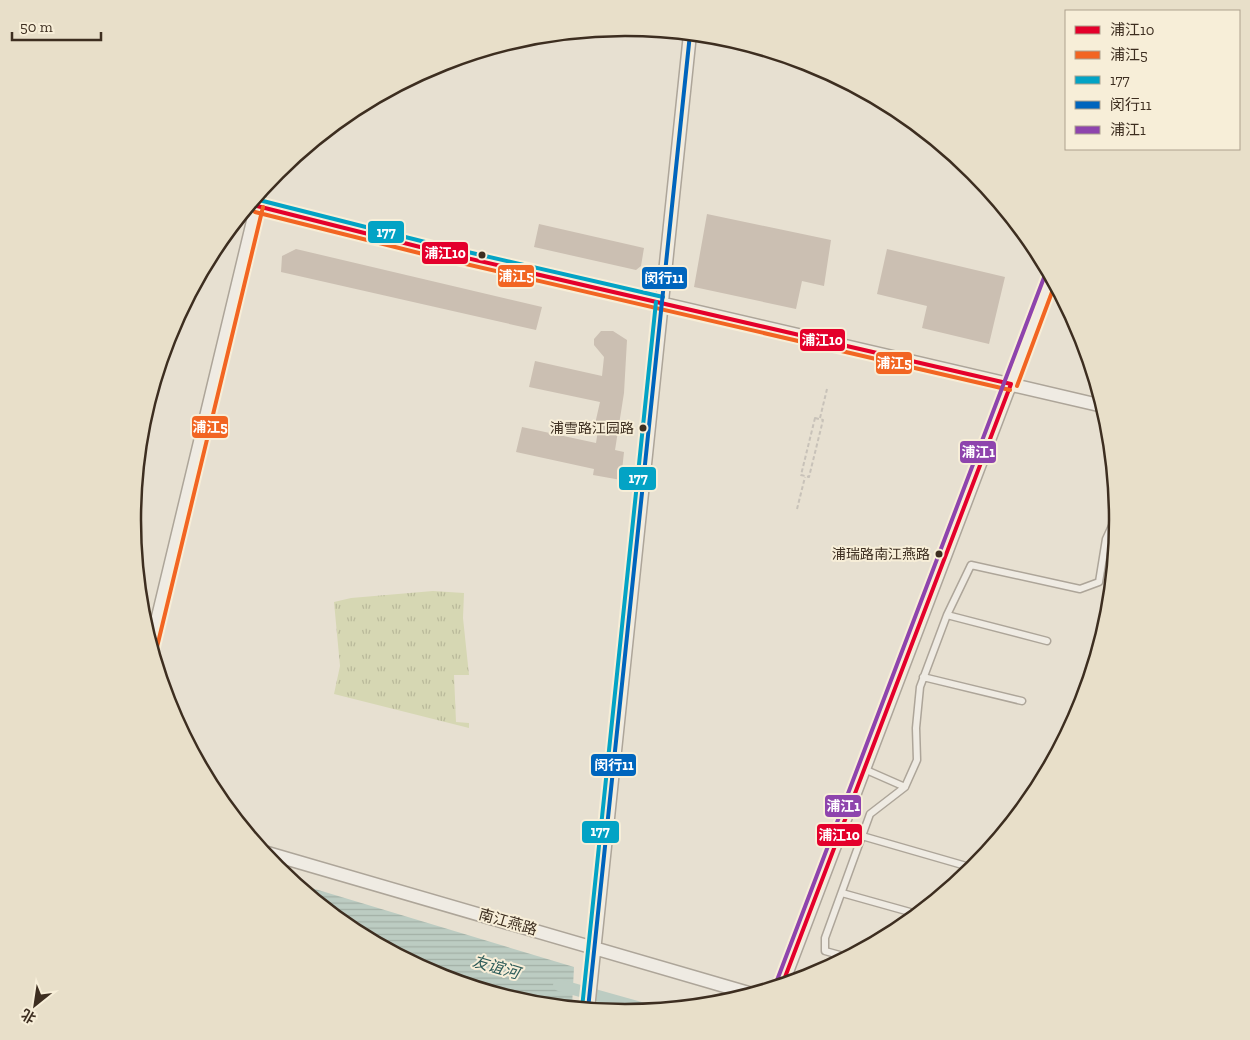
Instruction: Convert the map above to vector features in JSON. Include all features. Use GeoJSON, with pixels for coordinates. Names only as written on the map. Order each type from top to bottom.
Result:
{"type":"FeatureCollection","features":[{"type":"Feature","properties":{"kind":"street"},"geometry":{"type":"LineString","coordinates":[[589,1003],[689,40]]}},
{"type":"Feature","properties":{"kind":"street"},"geometry":{"type":"LineString","coordinates":[[257,206],[432,250],[1094,404]]}},
{"type":"Feature","properties":{"kind":"street"},"geometry":{"type":"LineString","coordinates":[[155,630],[251,213]]}},
{"type":"Feature","properties":{"kind":"street"},"geometry":{"type":"LineString","coordinates":[[785,976],[1048,285]]}},
{"type":"Feature","properties":{"kind":"street","name":"南江燕路"},"geometry":{"type":"LineString","coordinates":[[277,856],[738,990]]}},
{"type":"Feature","properties":{"kind":"lane"},"geometry":{"type":"LineString","coordinates":[[838,955],[825,951],[825,938],[870,814],[905,787],[917,760],[916,728],[920,687],[947,615],[971,565],[1080,589],[1099,582],[1109,533]]}},
{"type":"Feature","properties":{"kind":"lane"},"geometry":{"type":"LineString","coordinates":[[947,615],[1047,641]]}},
{"type":"Feature","properties":{"kind":"lane"},"geometry":{"type":"LineString","coordinates":[[923,677],[1022,701]]}},
{"type":"Feature","properties":{"kind":"lane"},"geometry":{"type":"LineString","coordinates":[[864,769],[905,787]]}},
{"type":"Feature","properties":{"kind":"lane"},"geometry":{"type":"LineString","coordinates":[[862,836],[964,865]]}},
{"type":"Feature","properties":{"kind":"lane"},"geometry":{"type":"LineString","coordinates":[[842,893],[908,912]]}},
{"type":"Feature","properties":{"kind":"path"},"geometry":{"type":"LineString","coordinates":[[820,419],[815,418],[801,476],[809,478],[823,420],[820,419],[827,389]]}},
{"type":"Feature","properties":{"kind":"path"},"geometry":{"type":"LineString","coordinates":[[797,509],[805,476]]}},
{"type":"Feature","properties":{"kind":"green space"},"geometry":{"type":"Polygon","coordinates":[[[433,591],[464,593],[463,618],[469,675],[454,675],[456,722],[469,723],[469,728],[334,694],[340,666],[334,602],[351,598],[433,591]]]}},
{"type":"Feature","properties":{"kind":"water"},"geometry":{"type":"Polygon","coordinates":[[[311,888],[574,967],[572,1001],[531,994],[470,978],[411,954],[383,939],[356,922],[311,888]]]}},
{"type":"Feature","properties":{"kind":"building"},"geometry":{"type":"Polygon","coordinates":[[[707,214],[831,240],[824,286],[802,281],[796,309],[694,287],[707,214]]]}},
{"type":"Feature","properties":{"kind":"building"},"geometry":{"type":"Polygon","coordinates":[[[539,224],[644,248],[641,266],[636,270],[534,247],[539,224]]]}},
{"type":"Feature","properties":{"kind":"building"},"geometry":{"type":"Polygon","coordinates":[[[296,249],[542,307],[536,330],[281,272],[282,256],[296,249]]]}},
{"type":"Feature","properties":{"kind":"building"},"geometry":{"type":"Polygon","coordinates":[[[887,249],[1005,277],[989,344],[922,328],[927,306],[877,294],[887,249]]]}},
{"type":"Feature","properties":{"kind":"building"},"geometry":{"type":"Polygon","coordinates":[[[601,331],[613,331],[627,340],[624,393],[615,450],[624,452],[621,480],[593,475],[594,469],[516,452],[522,427],[596,443],[599,424],[595,424],[600,402],[529,387],[535,361],[602,376],[604,357],[594,345],[594,339],[601,331]]]}},
{"type":"Feature","properties":{"kind":"waterway","name":"友谊河"},"geometry":{"type":"LineString","coordinates":[[559,985],[626,1004]]}},
{"type":"Feature","properties":{"kind":"transit line","name":"闵行11"},"geometry":{"type":"LineString","coordinates":[[589,1003],[689,40]]}},
{"type":"Feature","properties":{"kind":"transit line","name":"177"},"geometry":{"type":"LineString","coordinates":[[261,201],[433,244],[663,297]]}},
{"type":"Feature","properties":{"kind":"transit line","name":"浦江10"},"geometry":{"type":"LineString","coordinates":[[257,206],[432,250],[1011,384]]}},
{"type":"Feature","properties":{"kind":"transit line","name":"浦江5"},"geometry":{"type":"LineString","coordinates":[[158,644],[263,207]]}},
{"type":"Feature","properties":{"kind":"transit line","name":"浦江5"},"geometry":{"type":"LineString","coordinates":[[255,212],[431,256],[1010,390]]}},
{"type":"Feature","properties":{"kind":"transit line","name":"浦江1"},"geometry":{"type":"LineString","coordinates":[[778,979],[1044,278]]}},
{"type":"Feature","properties":{"kind":"transit line","name":"浦江5"},"geometry":{"type":"LineString","coordinates":[[1017,386],[1052,293]]}},
{"type":"Feature","properties":{"kind":"transit line","name":"177"},"geometry":{"type":"LineString","coordinates":[[583,1002],[656,302]]}},
{"type":"Feature","properties":{"kind":"transit line","name":"浦江10"},"geometry":{"type":"LineString","coordinates":[[785,976],[1011,384]]}},
{"type":"Feature","properties":{"kind":"place","name":"浦雪路江园路"},"geometry":{"type":"Point","coordinates":[643,428]}},
{"type":"Feature","properties":{"kind":"place","name":"浦瑞路南江燕路"},"geometry":{"type":"Point","coordinates":[939,554]}}]}
